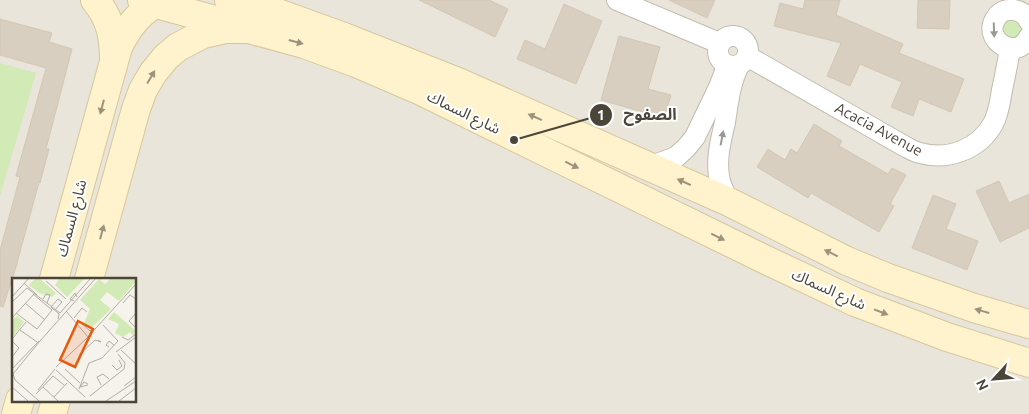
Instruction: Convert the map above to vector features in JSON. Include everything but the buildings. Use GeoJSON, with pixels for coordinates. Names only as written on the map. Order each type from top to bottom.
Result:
{"type":"FeatureCollection","features":[{"type":"Feature","properties":{"kind":"street"},"geometry":{"type":"LineString","coordinates":[[95,0],[108,19],[114,39],[114,60]]}},
{"type":"Feature","properties":{"kind":"street","name":"شارع السماك"},"geometry":{"type":"LineString","coordinates":[[229,0],[274,12],[344,37],[458,82],[728,202],[888,278],[974,308],[1029,324]]}},
{"type":"Feature","properties":{"kind":"street"},"geometry":{"type":"LineString","coordinates":[[617,0],[720,43]]}},
{"type":"Feature","properties":{"kind":"street"},"geometry":{"type":"LineString","coordinates":[[152,1],[249,29]]}},
{"type":"Feature","properties":{"kind":"street","name":"شارع السماك"},"geometry":{"type":"LineString","coordinates":[[54,278],[118,47],[124,34],[152,1]]}},
{"type":"Feature","properties":{"kind":"street"},"geometry":{"type":"LineString","coordinates":[[1029,21],[1022,13],[1016,10],[1004,11],[994,20],[992,32],[999,43],[1004,47],[1010,48],[1022,45],[1029,37]]}},
{"type":"Feature","properties":{"kind":"street","name":"شارع السماك"},"geometry":{"type":"LineString","coordinates":[[89,278],[136,109],[143,90],[153,73],[166,57],[178,47],[203,34],[226,28],[249,29],[304,44],[356,63],[421,91],[855,302],[947,337],[1029,362]]}},
{"type":"Feature","properties":{"kind":"street"},"geometry":{"type":"LineString","coordinates":[[649,167],[676,157],[686,148],[695,136],[725,72],[738,62],[748,48],[742,38],[738,36],[726,37],[720,43],[718,55],[721,61],[738,62]]}},
{"type":"Feature","properties":{"kind":"street","name":"Acacia Avenue"},"geometry":{"type":"LineString","coordinates":[[738,62],[906,147],[919,153],[933,156],[961,151],[985,135],[999,110],[1010,48]]}},
{"type":"Feature","properties":{"kind":"street"},"geometry":{"type":"LineString","coordinates":[[728,202],[719,177],[718,164],[732,82],[738,62]]}},
{"type":"Feature","properties":{"kind":"shaded area"},"geometry":{"type":"Polygon","coordinates":[[[0,0],[1029,0],[1029,414],[0,414],[0,0]]]}},
{"type":"Feature","properties":{"kind":"green space"},"geometry":{"type":"Polygon","coordinates":[[[1016,18],[1022,27],[1020,37],[1006,39],[1000,26],[1004,20],[1016,18]]]}},
{"type":"Feature","properties":{"kind":"green space"},"geometry":{"type":"Polygon","coordinates":[[[0,63],[36,73],[0,196],[0,63]]]}},
{"type":"Feature","properties":{"kind":"place","name":"الصفوح"},"geometry":{"type":"Point","coordinates":[514,140]}}]}
